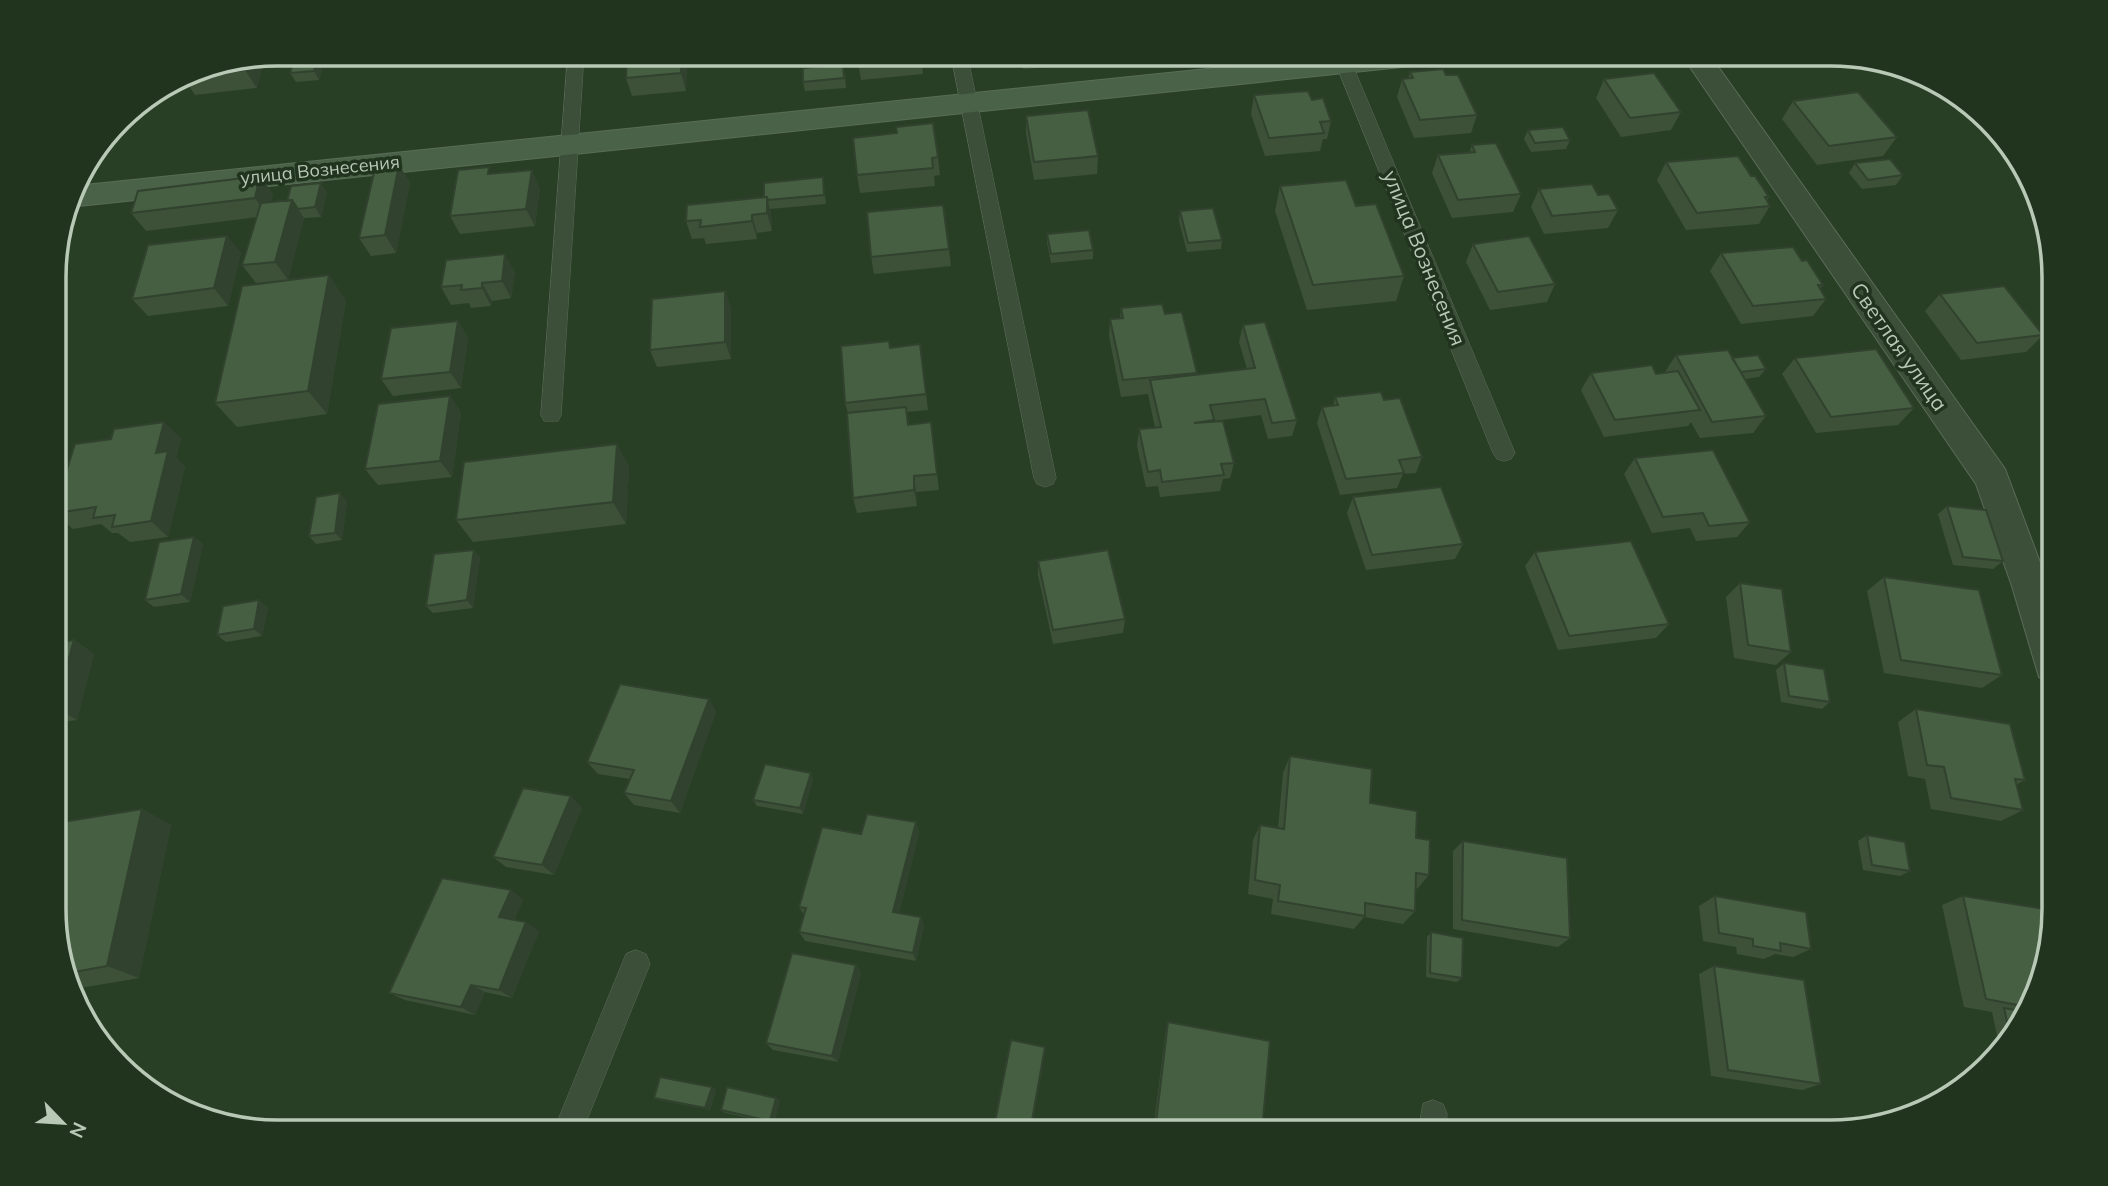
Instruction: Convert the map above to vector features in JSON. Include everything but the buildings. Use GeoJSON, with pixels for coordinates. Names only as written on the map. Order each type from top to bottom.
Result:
{"type":"FeatureCollection","features":[{"type":"Feature","properties":{"kind":"street","name":"улица Вознесения"},"geometry":{"type":"LineString","coordinates":[[83,196],[1271,67]]}},
{"type":"Feature","properties":{"kind":"street","name":"Светлая улица"},"geometry":{"type":"LineString","coordinates":[[1704,67],[1992,479],[2041,585]]}},
{"type":"Feature","properties":{"kind":"lane"},"geometry":{"type":"LineString","coordinates":[[551,415],[575,67]]}},
{"type":"Feature","properties":{"kind":"lane"},"geometry":{"type":"LineString","coordinates":[[961,67],[1045,478]]}},
{"type":"Feature","properties":{"kind":"lane","name":"улица Вознесения"},"geometry":{"type":"LineString","coordinates":[[1345,67],[1504,453]]}},
{"type":"Feature","properties":{"kind":"lane"},"geometry":{"type":"LineString","coordinates":[[572,1120],[636,964]]}}]}
